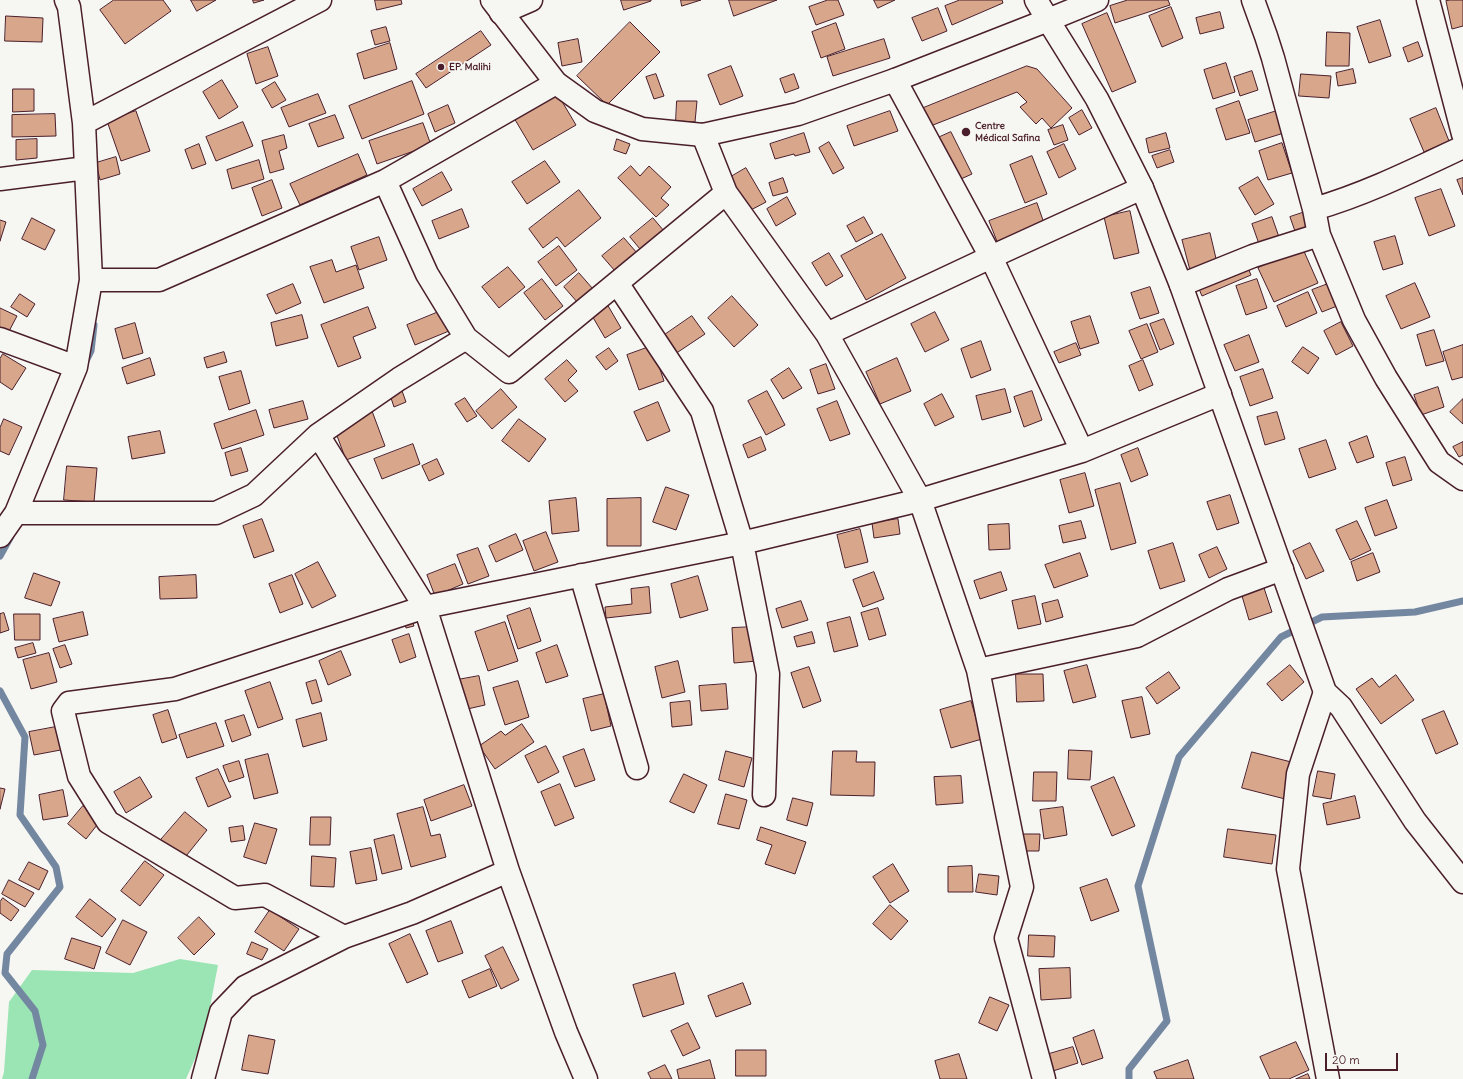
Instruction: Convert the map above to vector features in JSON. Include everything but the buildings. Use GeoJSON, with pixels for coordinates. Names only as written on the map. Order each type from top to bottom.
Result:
{"type":"FeatureCollection","features":[{"type":"Feature","properties":{"kind":"street"},"geometry":{"type":"LineString","coordinates":[[0,536],[16,513],[76,367],[91,280],[84,123],[66,0]]}},
{"type":"Feature","properties":{"kind":"street"},"geometry":{"type":"LineString","coordinates":[[84,123],[320,0]]}},
{"type":"Feature","properties":{"kind":"street"},"geometry":{"type":"LineString","coordinates":[[531,0],[497,6],[556,83],[595,111],[642,130],[703,135],[798,114],[895,80],[1097,0]]}},
{"type":"Feature","properties":{"kind":"street"},"geometry":{"type":"LineString","coordinates":[[1036,0],[1097,99],[1142,188],[1181,285],[1324,692],[1340,707],[1415,820],[1463,882]]}},
{"type":"Feature","properties":{"kind":"street"},"geometry":{"type":"LineString","coordinates":[[1253,0],[1268,43],[1314,209],[1319,235],[1354,320],[1386,378],[1439,462],[1463,479]]}},
{"type":"Feature","properties":{"kind":"street"},"geometry":{"type":"LineString","coordinates":[[1428,0],[1463,134]]}},
{"type":"Feature","properties":{"kind":"street"},"geometry":{"type":"LineString","coordinates":[[895,80],[991,257],[1082,451]]}},
{"type":"Feature","properties":{"kind":"street"},"geometry":{"type":"LineString","coordinates":[[91,280],[159,280],[385,181],[556,83]]}},
{"type":"Feature","properties":{"kind":"street"},"geometry":{"type":"LineString","coordinates":[[703,135],[726,193],[827,334],[920,500],[978,670],[1022,887],[1006,938],[1044,1079]]}},
{"type":"Feature","properties":{"kind":"street"},"geometry":{"type":"LineString","coordinates":[[1314,209],[1340,201],[1405,175],[1463,147]]}},
{"type":"Feature","properties":{"kind":"street"},"geometry":{"type":"LineString","coordinates":[[0,179],[86,168]]}},
{"type":"Feature","properties":{"kind":"street"},"geometry":{"type":"LineString","coordinates":[[385,181],[427,274],[466,338],[509,372],[726,193]]}},
{"type":"Feature","properties":{"kind":"street"},"geometry":{"type":"LineString","coordinates":[[827,334],[1142,188]]}},
{"type":"Feature","properties":{"kind":"street"},"geometry":{"type":"LineString","coordinates":[[1181,285],[1253,256],[1319,235]]}},
{"type":"Feature","properties":{"kind":"street"},"geometry":{"type":"LineString","coordinates":[[617,283],[702,411],[742,543],[768,674],[764,795]]}},
{"type":"Feature","properties":{"kind":"street"},"geometry":{"type":"LineString","coordinates":[[16,513],[216,513],[254,495],[318,435],[399,378],[466,338]]}},
{"type":"Feature","properties":{"kind":"street"},"geometry":{"type":"LineString","coordinates":[[0,339],[76,367]]}},
{"type":"Feature","properties":{"kind":"street"},"geometry":{"type":"LineString","coordinates":[[344,937],[265,895],[236,898],[108,822],[79,776],[63,711],[69,703],[175,689],[425,607],[742,543],[920,500],[1082,451],[1220,394]]}},
{"type":"Feature","properties":{"kind":"street"},"geometry":{"type":"LineString","coordinates":[[318,435],[425,607],[508,870],[566,1032],[586,1079]]}},
{"type":"Feature","properties":{"kind":"street"},"geometry":{"type":"LineString","coordinates":[[978,670],[1137,636],[1228,589],[1282,569]]}},
{"type":"Feature","properties":{"kind":"street"},"geometry":{"type":"LineString","coordinates":[[581,575],[637,768]]}},
{"type":"Feature","properties":{"kind":"street"},"geometry":{"type":"LineString","coordinates":[[1324,692],[1298,774],[1288,869],[1328,1079]]}},
{"type":"Feature","properties":{"kind":"street"},"geometry":{"type":"LineString","coordinates":[[203,1079],[221,1012],[245,987],[344,937],[412,913],[508,870]]}},
{"type":"Feature","properties":{"kind":"green space"},"geometry":{"type":"Polygon","coordinates":[[[180,959],[218,965],[204,1038],[186,1079],[2,1079],[4,1072],[9,1002],[32,970],[133,973],[180,959]]]}},
{"type":"Feature","properties":{"kind":"waterway"},"geometry":{"type":"LineString","coordinates":[[86,361],[91,351],[94,325]]}},
{"type":"Feature","properties":{"kind":"waterway"},"geometry":{"type":"LineString","coordinates":[[0,556],[10,538]]}},
{"type":"Feature","properties":{"kind":"waterway"},"geometry":{"type":"LineString","coordinates":[[1129,1079],[1129,1069],[1167,1021],[1138,886],[1179,757],[1281,637],[1322,617],[1415,612],[1463,601]]}},
{"type":"Feature","properties":{"kind":"waterway"},"geometry":{"type":"LineString","coordinates":[[0,691],[25,737],[20,815],[56,867],[60,887],[7,954],[5,973],[35,1011],[43,1045],[32,1079]]}},
{"type":"Feature","properties":{"kind":"place","name":"EP. Malihi"},"geometry":{"type":"Point","coordinates":[441,67]}},
{"type":"Feature","properties":{"kind":"place","name":"Centre Médical Safina"},"geometry":{"type":"Point","coordinates":[966,132]}}]}
